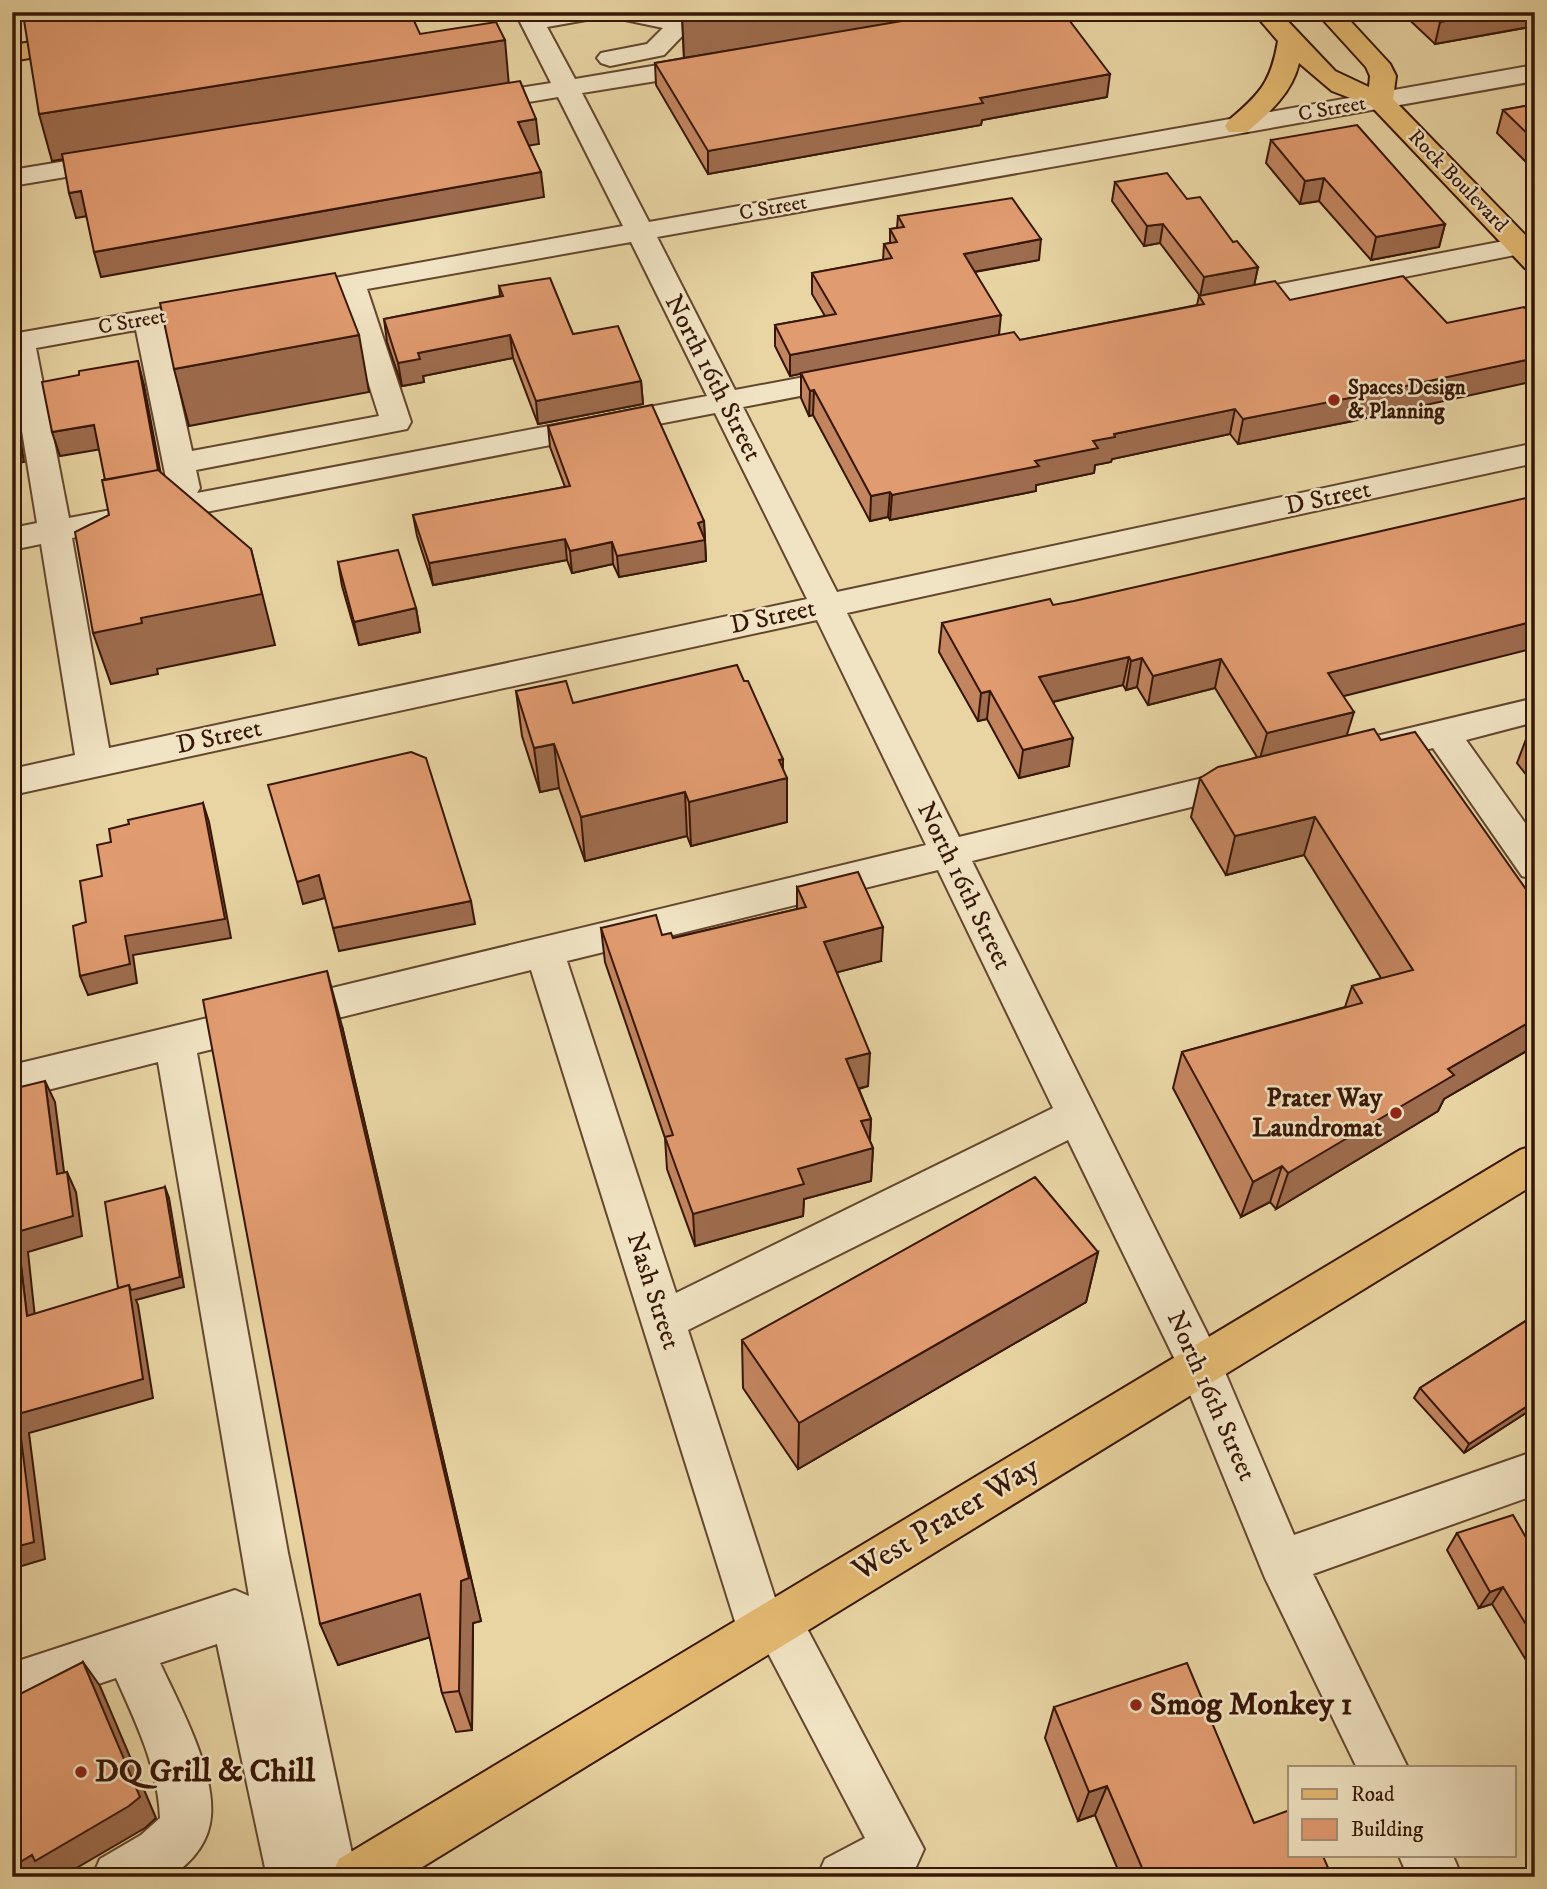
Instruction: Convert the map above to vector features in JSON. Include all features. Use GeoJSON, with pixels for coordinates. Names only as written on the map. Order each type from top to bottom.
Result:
{"type":"FeatureCollection","features":[{"type":"Feature","properties":{"kind":"main road","name":"Rock Boulevard"},"geometry":{"type":"LineString","coordinates":[[1265,12],[1326,76],[1341,86],[1380,100],[1530,250]]}},
{"type":"Feature","properties":{"kind":"main road"},"geometry":{"type":"LineString","coordinates":[[1328,12],[1377,64],[1383,76],[1380,100]]}},
{"type":"Feature","properties":{"kind":"main road"},"geometry":{"type":"LineString","coordinates":[[12,30],[79,20]]}},
{"type":"Feature","properties":{"kind":"main road"},"geometry":{"type":"LineString","coordinates":[[12,53],[108,39]]}},
{"type":"Feature","properties":{"kind":"main road"},"geometry":{"type":"LineString","coordinates":[[1238,126],[1267,102],[1283,81],[1291,40]]}},
{"type":"Feature","properties":{"kind":"main road","name":"West Prater Way"},"geometry":{"type":"LineString","coordinates":[[357,1877],[411,1863],[769,1626],[1535,1162]]}},
{"type":"Feature","properties":{"kind":"street"},"geometry":{"type":"LineString","coordinates":[[529,17],[594,12]]}},
{"type":"Feature","properties":{"kind":"street"},"geometry":{"type":"LineString","coordinates":[[620,12],[688,18]]}},
{"type":"Feature","properties":{"kind":"street","name":"North 16th Street"},"geometry":{"type":"LineString","coordinates":[[529,17],[598,148],[826,606],[1200,1365],[1282,1562],[1381,1766]]}},
{"type":"Feature","properties":{"kind":"street"},"geometry":{"type":"LineString","coordinates":[[451,107],[655,50],[688,18]]}},
{"type":"Feature","properties":{"kind":"street"},"geometry":{"type":"LineString","coordinates":[[559,78],[728,61]]}},
{"type":"Feature","properties":{"kind":"street","name":"C Street"},"geometry":{"type":"LineString","coordinates":[[16,343],[1535,73]]}},
{"type":"Feature","properties":{"kind":"street"},"geometry":{"type":"LineString","coordinates":[[12,178],[136,158]]}},
{"type":"Feature","properties":{"kind":"street"},"geometry":{"type":"LineString","coordinates":[[1205,308],[1530,250]]}},
{"type":"Feature","properties":{"kind":"street"},"geometry":{"type":"LineString","coordinates":[[178,463],[396,422],[351,283]]}},
{"type":"Feature","properties":{"kind":"street"},"geometry":{"type":"LineString","coordinates":[[148,319],[187,505]]}},
{"type":"Feature","properties":{"kind":"street"},"geometry":{"type":"LineString","coordinates":[[16,343],[55,531],[94,764]]}},
{"type":"Feature","properties":{"kind":"street"},"geometry":{"type":"LineString","coordinates":[[12,539],[878,372]]}},
{"type":"Feature","properties":{"kind":"street","name":"D Street"},"geometry":{"type":"LineString","coordinates":[[12,782],[1535,453]]}},
{"type":"Feature","properties":{"kind":"street"},"geometry":{"type":"LineString","coordinates":[[1336,759],[1535,710]]}},
{"type":"Feature","properties":{"kind":"street"},"geometry":{"type":"LineString","coordinates":[[1442,733],[1535,866]]}},
{"type":"Feature","properties":{"kind":"street"},"geometry":{"type":"LineString","coordinates":[[12,1082],[1283,772]]}},
{"type":"Feature","properties":{"kind":"street","name":"Nash Street"},"geometry":{"type":"LineString","coordinates":[[545,952],[663,1321],[769,1626],[898,1849],[842,1877]]}},
{"type":"Feature","properties":{"kind":"street"},"geometry":{"type":"LineString","coordinates":[[175,1044],[264,1553],[331,1877]]}},
{"type":"Feature","properties":{"kind":"street"},"geometry":{"type":"LineString","coordinates":[[663,1321],[1077,1116]]}},
{"type":"Feature","properties":{"kind":"street"},"geometry":{"type":"LineString","coordinates":[[1282,1562],[1535,1473]]}},
{"type":"Feature","properties":{"kind":"street"},"geometry":{"type":"LineString","coordinates":[[12,1688],[235,1614],[293,1877]]}},
{"type":"Feature","properties":{"kind":"street"},"geometry":{"type":"LineString","coordinates":[[118,1877],[164,1849],[181,1833],[188,1805],[179,1769],[128,1649]]}},
{"type":"Feature","properties":{"kind":"street"},"geometry":{"type":"LineString","coordinates":[[1426,1857],[1436,1877]]}},
{"type":"Feature","properties":{"kind":"building"},"geometry":{"type":"Polygon","coordinates":[[[410,12],[420,34],[496,22],[505,40],[39,114],[23,14],[410,12]]]}},
{"type":"Feature","properties":{"kind":"building"},"geometry":{"type":"Polygon","coordinates":[[[955,12],[1063,12],[1110,74],[980,98],[983,103],[708,151],[655,63],[955,12]]]}},
{"type":"Feature","properties":{"kind":"building"},"geometry":{"type":"Polygon","coordinates":[[[1430,12],[1495,12],[1440,22],[1430,12]]]}},
{"type":"Feature","properties":{"kind":"building"},"geometry":{"type":"Polygon","coordinates":[[[520,81],[536,119],[518,122],[541,172],[94,252],[81,191],[69,193],[62,154],[520,81]]]}},
{"type":"Feature","properties":{"kind":"building"},"geometry":{"type":"Polygon","coordinates":[[[1535,104],[1535,141],[1503,110],[1535,104]]]}},
{"type":"Feature","properties":{"kind":"building"},"geometry":{"type":"Polygon","coordinates":[[[1357,125],[1445,224],[1376,237],[1324,178],[1305,181],[1271,140],[1357,125]]]}},
{"type":"Feature","properties":{"kind":"building"},"geometry":{"type":"Polygon","coordinates":[[[1167,173],[1187,199],[1200,197],[1233,242],[1237,241],[1258,267],[1204,277],[1163,224],[1147,226],[1115,182],[1167,173]]]}},
{"type":"Feature","properties":{"kind":"building"},"geometry":{"type":"Polygon","coordinates":[[[1012,198],[1041,239],[964,254],[1001,315],[790,355],[775,325],[836,314],[812,273],[892,258],[884,244],[897,242],[890,229],[904,227],[898,216],[1012,198]]]}},
{"type":"Feature","properties":{"kind":"building"},"geometry":{"type":"Polygon","coordinates":[[[335,273],[359,335],[174,369],[160,303],[335,273]]]}},
{"type":"Feature","properties":{"kind":"building"},"geometry":{"type":"Polygon","coordinates":[[[1403,276],[1447,323],[1524,307],[1535,318],[1535,358],[1243,419],[1235,409],[1114,434],[1115,437],[1093,441],[1098,448],[1035,461],[1039,466],[892,495],[890,492],[871,496],[814,390],[810,391],[801,373],[1014,332],[1020,340],[1204,304],[1199,296],[1275,281],[1290,300],[1403,276]]]}},
{"type":"Feature","properties":{"kind":"building"},"geometry":{"type":"Polygon","coordinates":[[[550,278],[573,334],[618,326],[641,381],[536,401],[510,335],[418,353],[420,359],[398,363],[384,319],[503,296],[499,286],[550,278]]]}},
{"type":"Feature","properties":{"kind":"building"},"geometry":{"type":"Polygon","coordinates":[[[138,361],[158,470],[105,480],[94,425],[52,432],[42,382],[79,375],[79,371],[138,361]]]}},
{"type":"Feature","properties":{"kind":"building"},"geometry":{"type":"Polygon","coordinates":[[[652,405],[704,521],[698,523],[705,540],[617,556],[612,542],[570,551],[565,539],[429,563],[413,515],[570,486],[548,426],[652,405]]]}},
{"type":"Feature","properties":{"kind":"building"},"geometry":{"type":"Polygon","coordinates":[[[12,413],[16,439],[12,439],[12,413]]]}},
{"type":"Feature","properties":{"kind":"building"},"geometry":{"type":"Polygon","coordinates":[[[158,470],[251,549],[262,594],[141,618],[142,623],[93,633],[75,532],[109,515],[102,480],[158,470]]]}},
{"type":"Feature","properties":{"kind":"building"},"geometry":{"type":"Polygon","coordinates":[[[1535,496],[1535,621],[1328,673],[1354,712],[1267,733],[1221,659],[1153,676],[1142,658],[1131,661],[1129,657],[1039,677],[1073,738],[1023,750],[990,691],[981,693],[942,623],[1050,599],[1053,605],[1074,601],[1535,496]]]}},
{"type":"Feature","properties":{"kind":"building"},"geometry":{"type":"Polygon","coordinates":[[[398,550],[416,608],[354,622],[338,562],[398,550]]]}},
{"type":"Feature","properties":{"kind":"building"},"geometry":{"type":"Polygon","coordinates":[[[737,665],[744,681],[748,681],[783,759],[779,760],[787,778],[689,802],[685,792],[581,817],[554,744],[534,748],[516,691],[566,681],[573,703],[737,665]]]}},
{"type":"Feature","properties":{"kind":"building"},"geometry":{"type":"Polygon","coordinates":[[[1374,729],[1381,740],[1415,732],[1535,902],[1535,1019],[1448,1069],[1454,1075],[1288,1173],[1282,1166],[1253,1182],[1182,1052],[1362,1003],[1352,986],[1413,970],[1315,817],[1235,836],[1200,778],[1218,767],[1374,729]]]}},
{"type":"Feature","properties":{"kind":"building"},"geometry":{"type":"Polygon","coordinates":[[[1535,733],[1535,742],[1528,734],[1535,733]]]}},
{"type":"Feature","properties":{"kind":"building"},"geometry":{"type":"Polygon","coordinates":[[[411,752],[426,758],[471,901],[333,928],[319,875],[297,882],[268,785],[411,752]]]}},
{"type":"Feature","properties":{"kind":"building"},"geometry":{"type":"Polygon","coordinates":[[[203,803],[225,919],[125,936],[130,964],[80,976],[73,926],[86,922],[80,881],[102,876],[97,845],[111,842],[109,829],[129,824],[128,820],[203,803]]]}},
{"type":"Feature","properties":{"kind":"building"},"geometry":{"type":"Polygon","coordinates":[[[858,872],[883,927],[824,942],[870,1053],[846,1059],[871,1119],[861,1121],[873,1148],[798,1169],[804,1184],[693,1214],[665,1137],[673,1135],[601,928],[656,915],[662,935],[671,933],[673,938],[806,907],[797,887],[858,872]]]}},
{"type":"Feature","properties":{"kind":"building"},"geometry":{"type":"Polygon","coordinates":[[[327,971],[469,1578],[461,1581],[459,1691],[442,1693],[420,1594],[320,1624],[203,1000],[327,971]]]}},
{"type":"Feature","properties":{"kind":"building"},"geometry":{"type":"Polygon","coordinates":[[[45,1081],[57,1174],[67,1172],[73,1216],[17,1232],[27,1316],[129,1285],[143,1379],[18,1414],[34,1542],[12,1548],[12,1089],[45,1081]]]}},
{"type":"Feature","properties":{"kind":"building"},"geometry":{"type":"Polygon","coordinates":[[[1035,1177],[1098,1252],[799,1423],[742,1340],[1035,1177]]]}},
{"type":"Feature","properties":{"kind":"building"},"geometry":{"type":"Polygon","coordinates":[[[165,1187],[180,1277],[131,1290],[129,1285],[118,1288],[105,1202],[165,1187]]]}},
{"type":"Feature","properties":{"kind":"building"},"geometry":{"type":"Polygon","coordinates":[[[1535,1315],[1535,1401],[1469,1444],[1420,1388],[1535,1315]]]}},
{"type":"Feature","properties":{"kind":"building"},"geometry":{"type":"Polygon","coordinates":[[[1513,1515],[1535,1553],[1535,1639],[1503,1587],[1490,1592],[1457,1533],[1513,1515]]]}},
{"type":"Feature","properties":{"kind":"building","name":"DQ Grill & Chill"},"geometry":{"type":"Polygon","coordinates":[[[83,1662],[140,1797],[35,1861],[32,1855],[12,1867],[12,1698],[83,1662]]]}},
{"type":"Feature","properties":{"kind":"building"},"geometry":{"type":"Polygon","coordinates":[[[1187,1663],[1254,1823],[1288,1811],[1288,1857],[1323,1857],[1332,1877],[1139,1877],[1143,1870],[1107,1786],[1089,1792],[1054,1707],[1187,1663]]]}},
{"type":"Feature","properties":{"kind":"place","name":"Spaces Design & Planning"},"geometry":{"type":"Point","coordinates":[1334,400]}},
{"type":"Feature","properties":{"kind":"place","name":"Prater Way Laundromat"},"geometry":{"type":"Point","coordinates":[1396,1113]}},
{"type":"Feature","properties":{"kind":"place","name":"Smog Monkey 1"},"geometry":{"type":"Point","coordinates":[1136,1705]}},
{"type":"Feature","properties":{"kind":"place","name":"DQ Grill & Chill"},"geometry":{"type":"Point","coordinates":[81,1772]}}]}
